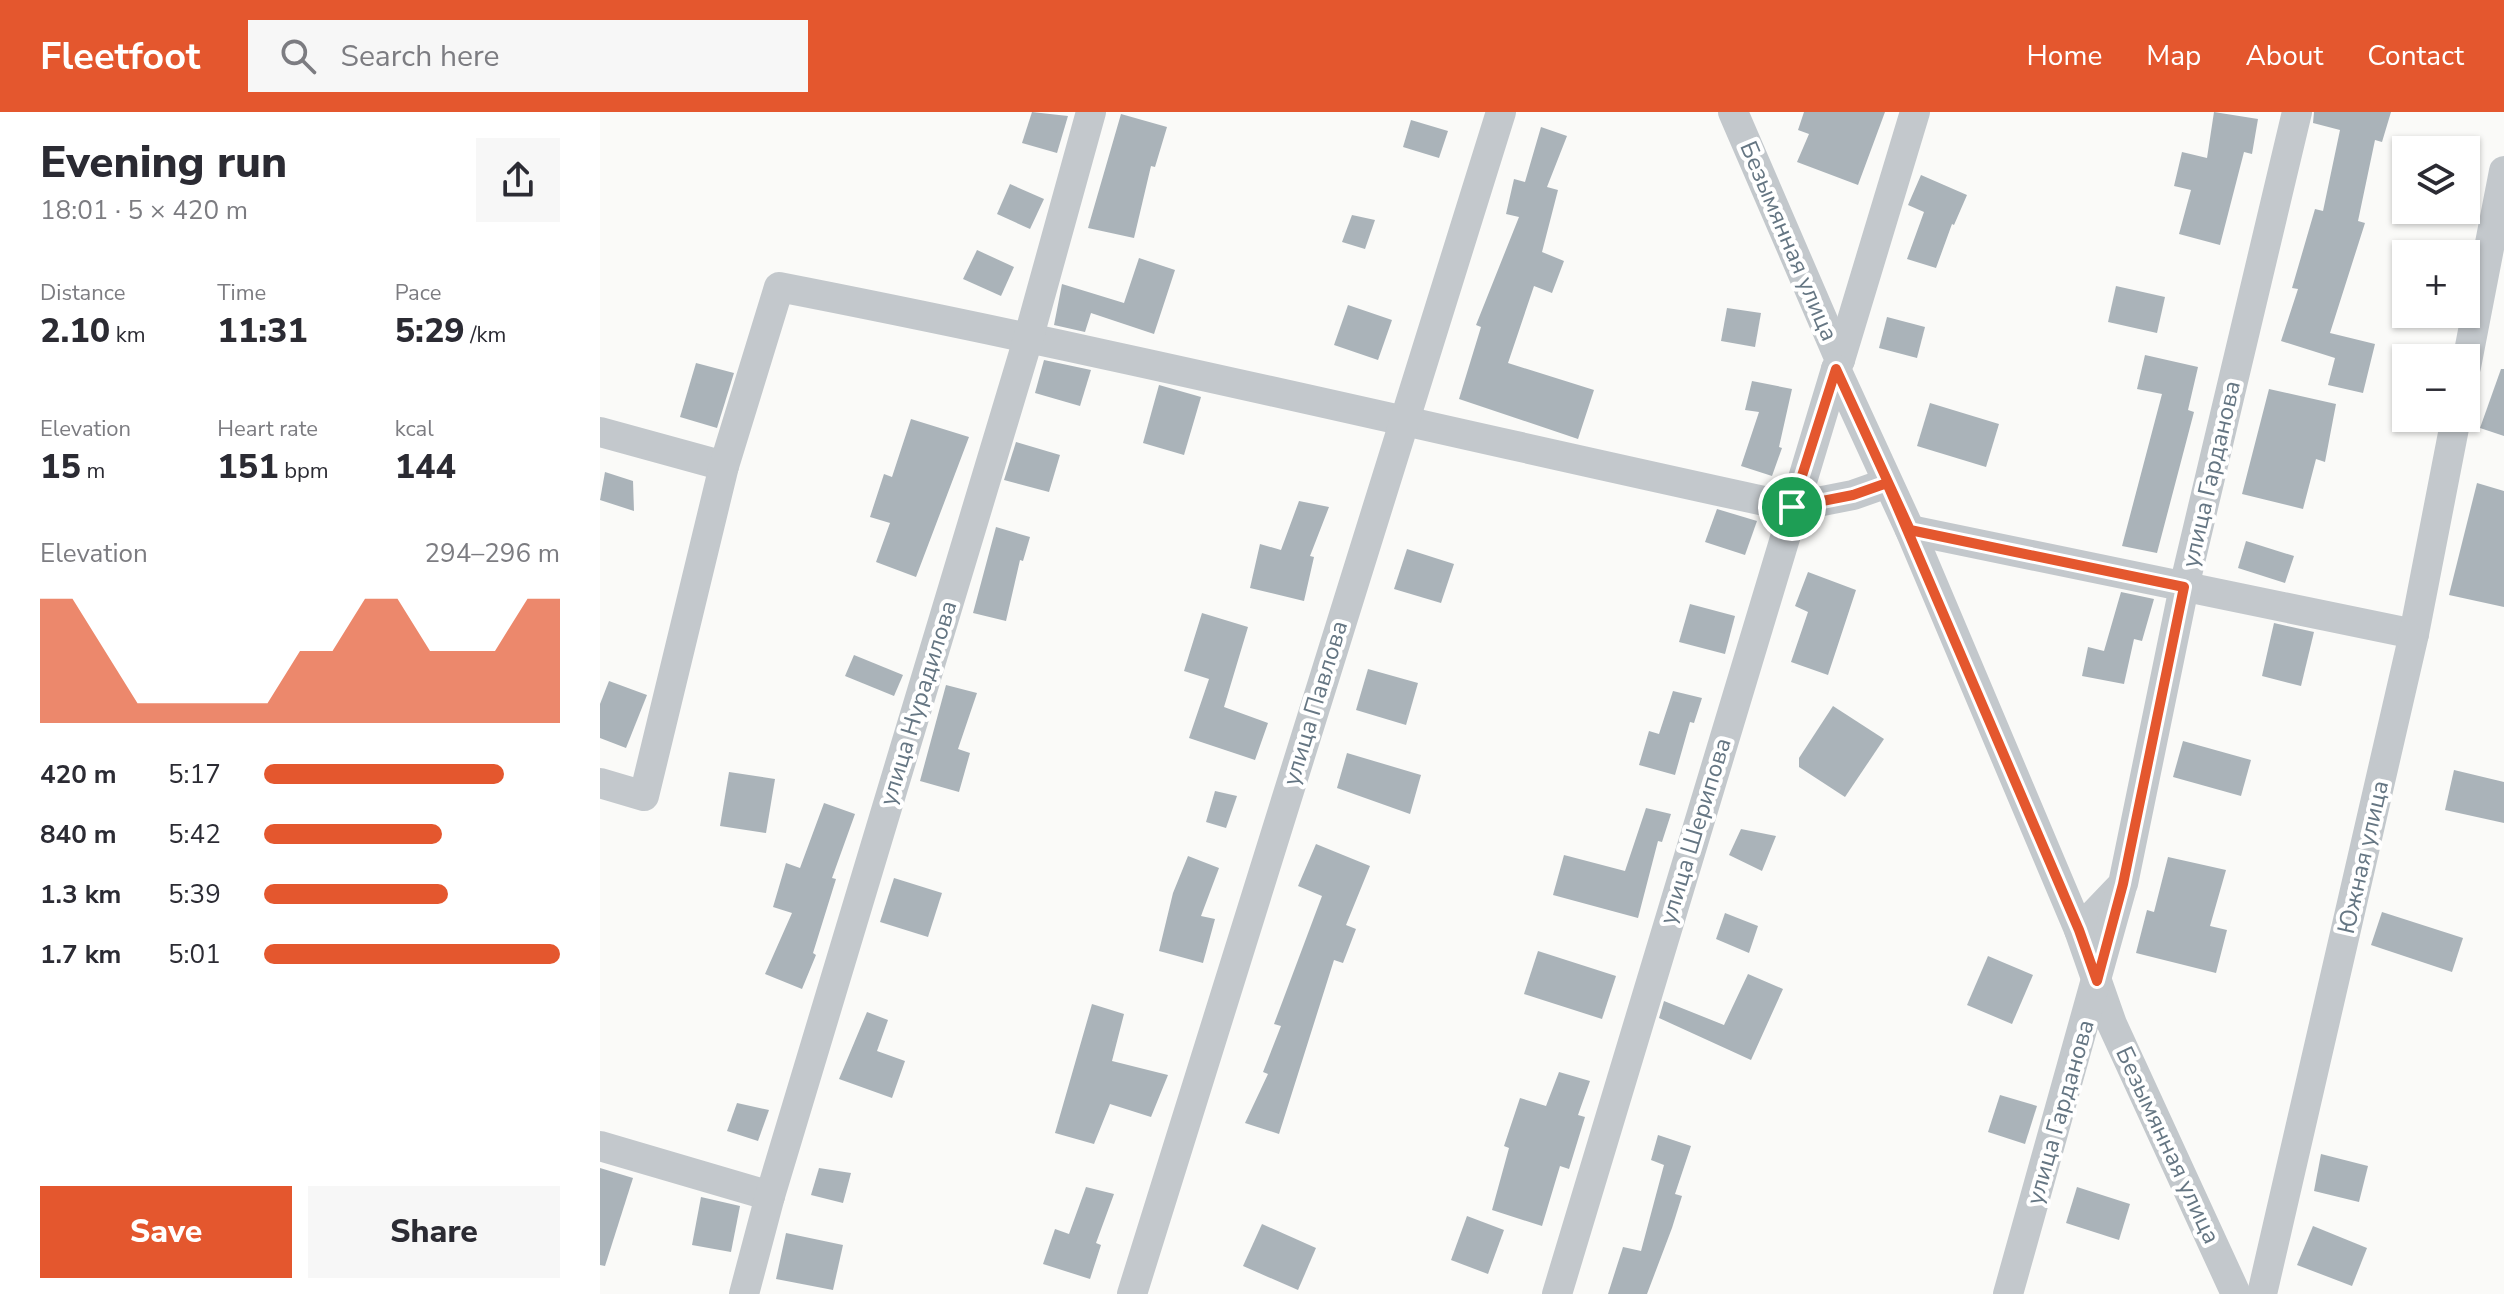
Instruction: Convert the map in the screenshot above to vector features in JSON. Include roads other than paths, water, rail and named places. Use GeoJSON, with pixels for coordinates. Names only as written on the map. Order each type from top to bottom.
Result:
{"type":"FeatureCollection","features":[{"type":"Feature","properties":{"kind":"street","name":"улица Нурадилова"},"geometry":{"type":"LineString","coordinates":[[744,1294],[770,1196],[1029,336],[1091,112]]}},
{"type":"Feature","properties":{"kind":"street","name":"улица Павлова"},"geometry":{"type":"LineString","coordinates":[[1132,1294],[1501,112]]}},
{"type":"Feature","properties":{"kind":"street","name":"Безымянная улица"},"geometry":{"type":"LineString","coordinates":[[1733,112],[1887,483],[1910,530],[2079,930],[2112,1024],[2236,1294]]}},
{"type":"Feature","properties":{"kind":"street","name":"улица Шерипова"},"geometry":{"type":"LineString","coordinates":[[1557,1294],[1792,507],[1915,112]]}},
{"type":"Feature","properties":{"kind":"street","name":"улица Гарданова"},"geometry":{"type":"LineString","coordinates":[[2008,1294],[2123,884],[2184,587],[2297,112]]}},
{"type":"Feature","properties":{"kind":"street"},"geometry":{"type":"LineString","coordinates":[[2470,344],[2504,171]]}},
{"type":"Feature","properties":{"kind":"street"},"geometry":{"type":"LineString","coordinates":[[600,783],[644,796],[724,466],[779,287],[1029,336],[1402,423],[1792,507],[1853,495],[1887,483]]}},
{"type":"Feature","properties":{"kind":"street"},"geometry":{"type":"LineString","coordinates":[[600,432],[724,466]]}},
{"type":"Feature","properties":{"kind":"street","name":"Южная улица"},"geometry":{"type":"LineString","coordinates":[[2262,1294],[2414,634],[2453,432]]}},
{"type":"Feature","properties":{"kind":"street"},"geometry":{"type":"LineString","coordinates":[[1910,530],[2414,634]]}},
{"type":"Feature","properties":{"kind":"street"},"geometry":{"type":"LineString","coordinates":[[2079,930],[2123,884]]}},
{"type":"Feature","properties":{"kind":"street"},"geometry":{"type":"LineString","coordinates":[[600,1146],[770,1196]]}}]}
